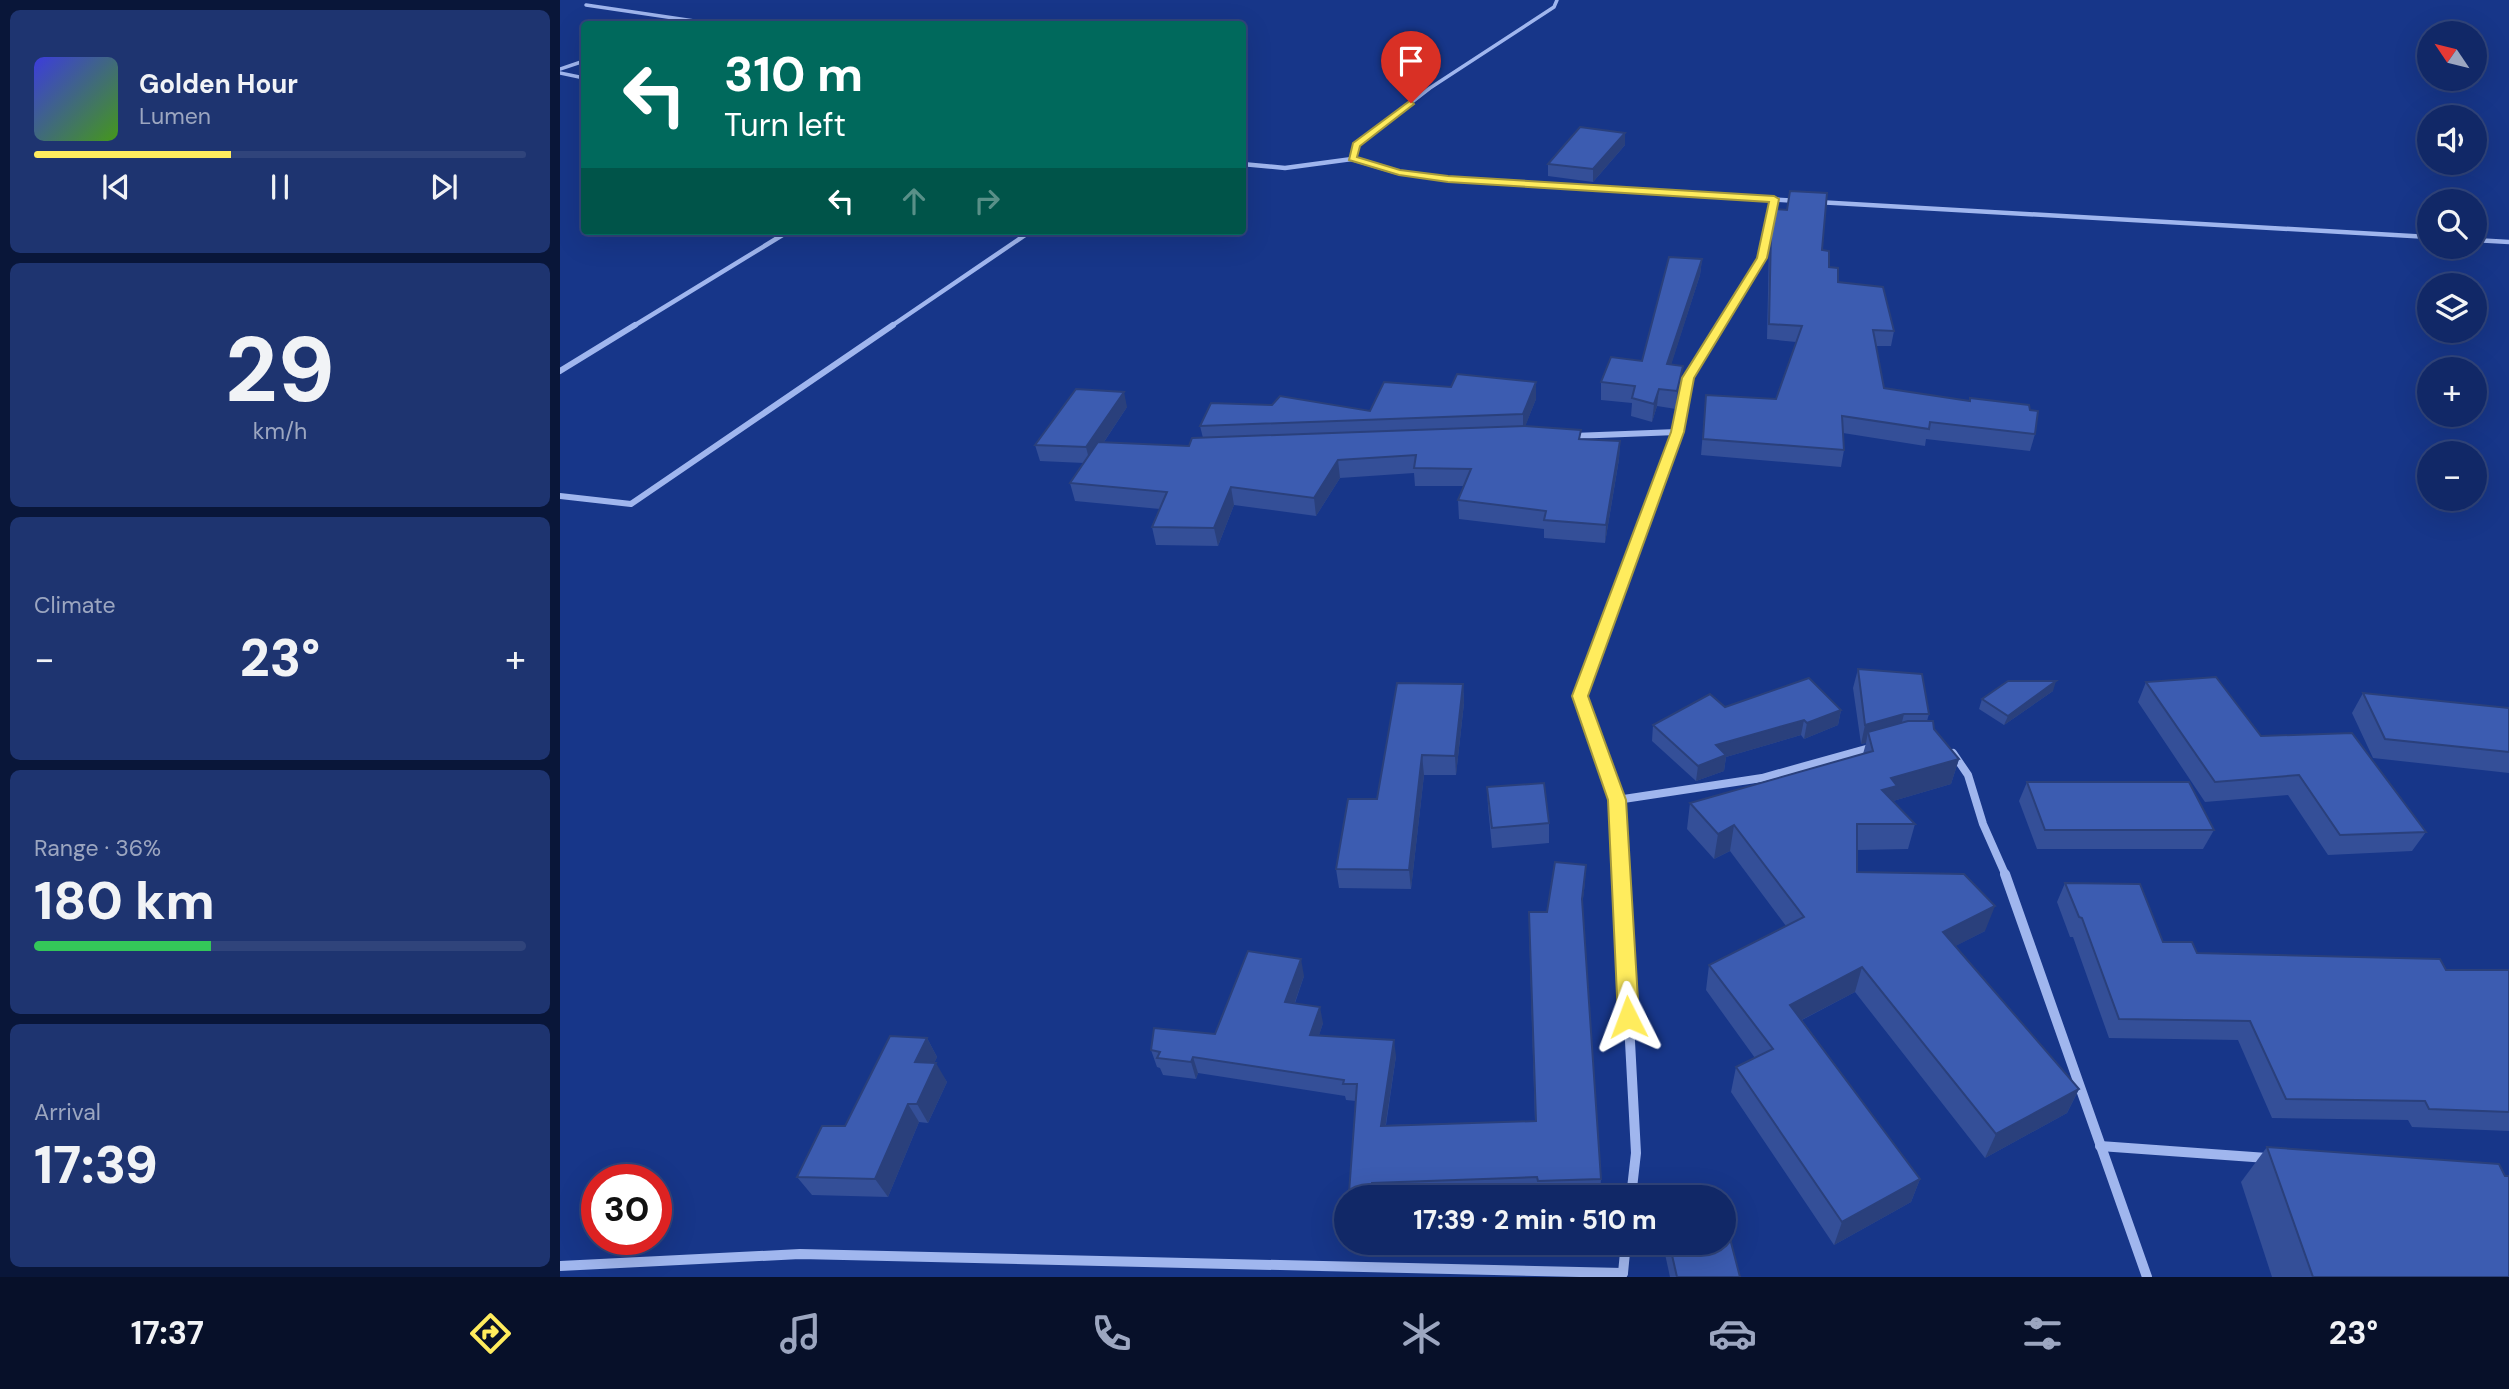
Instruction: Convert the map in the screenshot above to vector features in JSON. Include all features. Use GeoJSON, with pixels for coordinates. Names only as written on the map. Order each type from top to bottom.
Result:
{"type":"FeatureCollection","features":[{"type":"Feature","properties":{"kind":"street"},"geometry":{"type":"LineString","coordinates":[[1352,159],[1356,145],[1430,88],[1554,8],[1557,0]]}},
{"type":"Feature","properties":{"kind":"street"},"geometry":{"type":"LineString","coordinates":[[586,5],[694,21]]}},
{"type":"Feature","properties":{"kind":"street"},"geometry":{"type":"LineString","coordinates":[[560,71],[581,62]]}},
{"type":"Feature","properties":{"kind":"street"},"geometry":{"type":"LineString","coordinates":[[560,71],[581,77]]}},
{"type":"Feature","properties":{"kind":"street"},"geometry":{"type":"LineString","coordinates":[[1246,164],[1285,168],[1352,159],[1399,173],[1448,179],[1802,201]]}},
{"type":"Feature","properties":{"kind":"street"},"geometry":{"type":"LineString","coordinates":[[1632,1185],[1636,1153],[1617,800],[1580,696],[1677,432],[1688,378],[1762,258],[1774,199]]}},
{"type":"Feature","properties":{"kind":"street"},"geometry":{"type":"LineString","coordinates":[[1816,202],[2417,236]]}},
{"type":"Feature","properties":{"kind":"street"},"geometry":{"type":"LineString","coordinates":[[560,371],[782,235]]}},
{"type":"Feature","properties":{"kind":"street"},"geometry":{"type":"LineString","coordinates":[[560,496],[631,504],[1025,235]]}},
{"type":"Feature","properties":{"kind":"street"},"geometry":{"type":"LineString","coordinates":[[2487,241],[2509,242]]}},
{"type":"Feature","properties":{"kind":"street"},"geometry":{"type":"LineString","coordinates":[[1565,436],[1677,432]]}},
{"type":"Feature","properties":{"kind":"street"},"geometry":{"type":"LineString","coordinates":[[1617,800],[1762,778],[1888,743]]}},
{"type":"Feature","properties":{"kind":"street"},"geometry":{"type":"LineString","coordinates":[[1944,744],[1965,768],[1975,792],[1982,822],[2000,860],[2147,1277]]}},
{"type":"Feature","properties":{"kind":"street"},"geometry":{"type":"LineString","coordinates":[[2100,1146],[2277,1159]]}},
{"type":"Feature","properties":{"kind":"street"},"geometry":{"type":"LineString","coordinates":[[560,1266],[800,1254],[1622,1275],[1624,1255]]}},
{"type":"Feature","properties":{"kind":"building"},"geometry":{"type":"Polygon","coordinates":[[[1580,127],[1625,133],[1593,169],[1548,164],[1580,127]]]}},
{"type":"Feature","properties":{"kind":"building"},"geometry":{"type":"Polygon","coordinates":[[[1790,191],[1827,193],[1822,250],[1829,251],[1829,267],[1838,268],[1838,282],[1883,287],[1894,331],[1873,330],[1884,388],[1970,401],[1970,398],[2029,405],[2030,410],[2038,411],[2035,434],[1930,422],[1929,429],[1842,416],[1844,450],[1703,439],[1706,395],[1776,399],[1802,326],[1769,324],[1771,232],[1776,209],[1787,210],[1790,191]]]}},
{"type":"Feature","properties":{"kind":"building"},"geometry":{"type":"Polygon","coordinates":[[[1669,257],[1702,259],[1667,364],[1683,366],[1677,391],[1659,389],[1654,404],[1632,398],[1635,386],[1601,382],[1611,357],[1642,361],[1669,257]]]}},
{"type":"Feature","properties":{"kind":"building"},"geometry":{"type":"Polygon","coordinates":[[[1457,374],[1536,382],[1523,414],[1200,426],[1211,403],[1272,405],[1280,396],[1370,411],[1384,382],[1451,387],[1457,374]]]}},
{"type":"Feature","properties":{"kind":"building"},"geometry":{"type":"Polygon","coordinates":[[[1076,389],[1124,392],[1086,447],[1035,445],[1076,389]]]}},
{"type":"Feature","properties":{"kind":"building"},"geometry":{"type":"Polygon","coordinates":[[[1525,426],[1581,430],[1579,439],[1620,441],[1606,525],[1544,520],[1546,511],[1458,500],[1471,469],[1414,468],[1416,455],[1338,460],[1314,498],[1231,487],[1214,528],[1152,527],[1167,492],[1070,483],[1098,442],[1189,446],[1192,438],[1525,426]]]}},
{"type":"Feature","properties":{"kind":"building"},"geometry":{"type":"Polygon","coordinates":[[[1858,669],[1922,674],[1929,714],[1904,714],[1865,725],[1858,669]]]}},
{"type":"Feature","properties":{"kind":"building"},"geometry":{"type":"Polygon","coordinates":[[[2216,677],[2261,736],[2352,733],[2426,832],[2340,835],[2299,775],[2215,782],[2146,682],[2216,677]]]}},
{"type":"Feature","properties":{"kind":"building"},"geometry":{"type":"Polygon","coordinates":[[[1809,678],[1841,710],[1807,723],[1804,720],[1716,745],[1726,755],[1698,766],[1653,725],[1710,694],[1725,707],[1809,678]]]}},
{"type":"Feature","properties":{"kind":"building"},"geometry":{"type":"Polygon","coordinates":[[[2008,681],[2056,681],[2008,716],[1982,699],[2008,681]]]}},
{"type":"Feature","properties":{"kind":"building"},"geometry":{"type":"Polygon","coordinates":[[[1397,683],[1463,684],[1455,756],[1422,755],[1409,870],[1336,869],[1348,799],[1377,799],[1397,683]]]}},
{"type":"Feature","properties":{"kind":"building"},"geometry":{"type":"Polygon","coordinates":[[[2363,693],[2509,708],[2509,752],[2385,739],[2363,693]]]}},
{"type":"Feature","properties":{"kind":"building"},"geometry":{"type":"Polygon","coordinates":[[[1908,721],[1933,721],[1934,729],[1959,759],[1891,778],[1897,786],[1882,790],[1915,824],[1857,824],[1857,872],[1964,874],[1995,906],[1943,932],[2079,1089],[1996,1134],[1862,967],[1790,1005],[1920,1179],[1842,1222],[1736,1067],[1773,1049],[1709,965],[1804,917],[1734,825],[1718,834],[1690,803],[1873,751],[1868,732],[1908,721]]]}},
{"type":"Feature","properties":{"kind":"building"},"geometry":{"type":"Polygon","coordinates":[[[2027,782],[2189,782],[2214,830],[2045,830],[2027,782]]]}},
{"type":"Feature","properties":{"kind":"building"},"geometry":{"type":"Polygon","coordinates":[[[1544,783],[1549,823],[1492,828],[1487,787],[1544,783]]]}},
{"type":"Feature","properties":{"kind":"building"},"geometry":{"type":"Polygon","coordinates":[[[1555,862],[1586,865],[1582,899],[1601,1179],[1538,1181],[1537,1177],[1350,1185],[1357,1084],[1343,1084],[1344,1080],[1193,1057],[1191,1062],[1157,1058],[1160,1052],[1151,1050],[1154,1028],[1215,1034],[1248,951],[1301,959],[1285,1002],[1320,1007],[1310,1035],[1394,1040],[1381,1126],[1536,1121],[1529,912],[1547,912],[1555,862]]]}},
{"type":"Feature","properties":{"kind":"building"},"geometry":{"type":"Polygon","coordinates":[[[2065,883],[2140,884],[2163,942],[2192,942],[2197,953],[2440,959],[2446,970],[2509,970],[2509,1112],[2429,1109],[2425,1101],[2286,1099],[2250,1021],[2119,1019],[2082,918],[2079,917],[2065,883]]]}},
{"type":"Feature","properties":{"kind":"building"},"geometry":{"type":"Polygon","coordinates":[[[890,1036],[927,1038],[915,1062],[936,1063],[917,1104],[908,1104],[875,1179],[797,1177],[822,1126],[845,1126],[890,1036]]]}},
{"type":"Feature","properties":{"kind":"building"},"geometry":{"type":"Polygon","coordinates":[[[2267,1147],[2499,1164],[2505,1176],[2509,1176],[2509,1277],[2313,1277],[2267,1147]]]}},
{"type":"Feature","properties":{"kind":"building"},"geometry":{"type":"Polygon","coordinates":[[[1672,1255],[1734,1255],[1740,1277],[1677,1277],[1672,1255]]]}},
{"type":"Feature","properties":{"kind":"route"},"geometry":{"type":"LineString","coordinates":[[1411,103],[1356,145],[1352,159],[1399,173],[1448,179],[1774,199],[1762,258],[1688,378],[1677,432],[1580,696],[1617,800],[1628,1017]]}}]}
